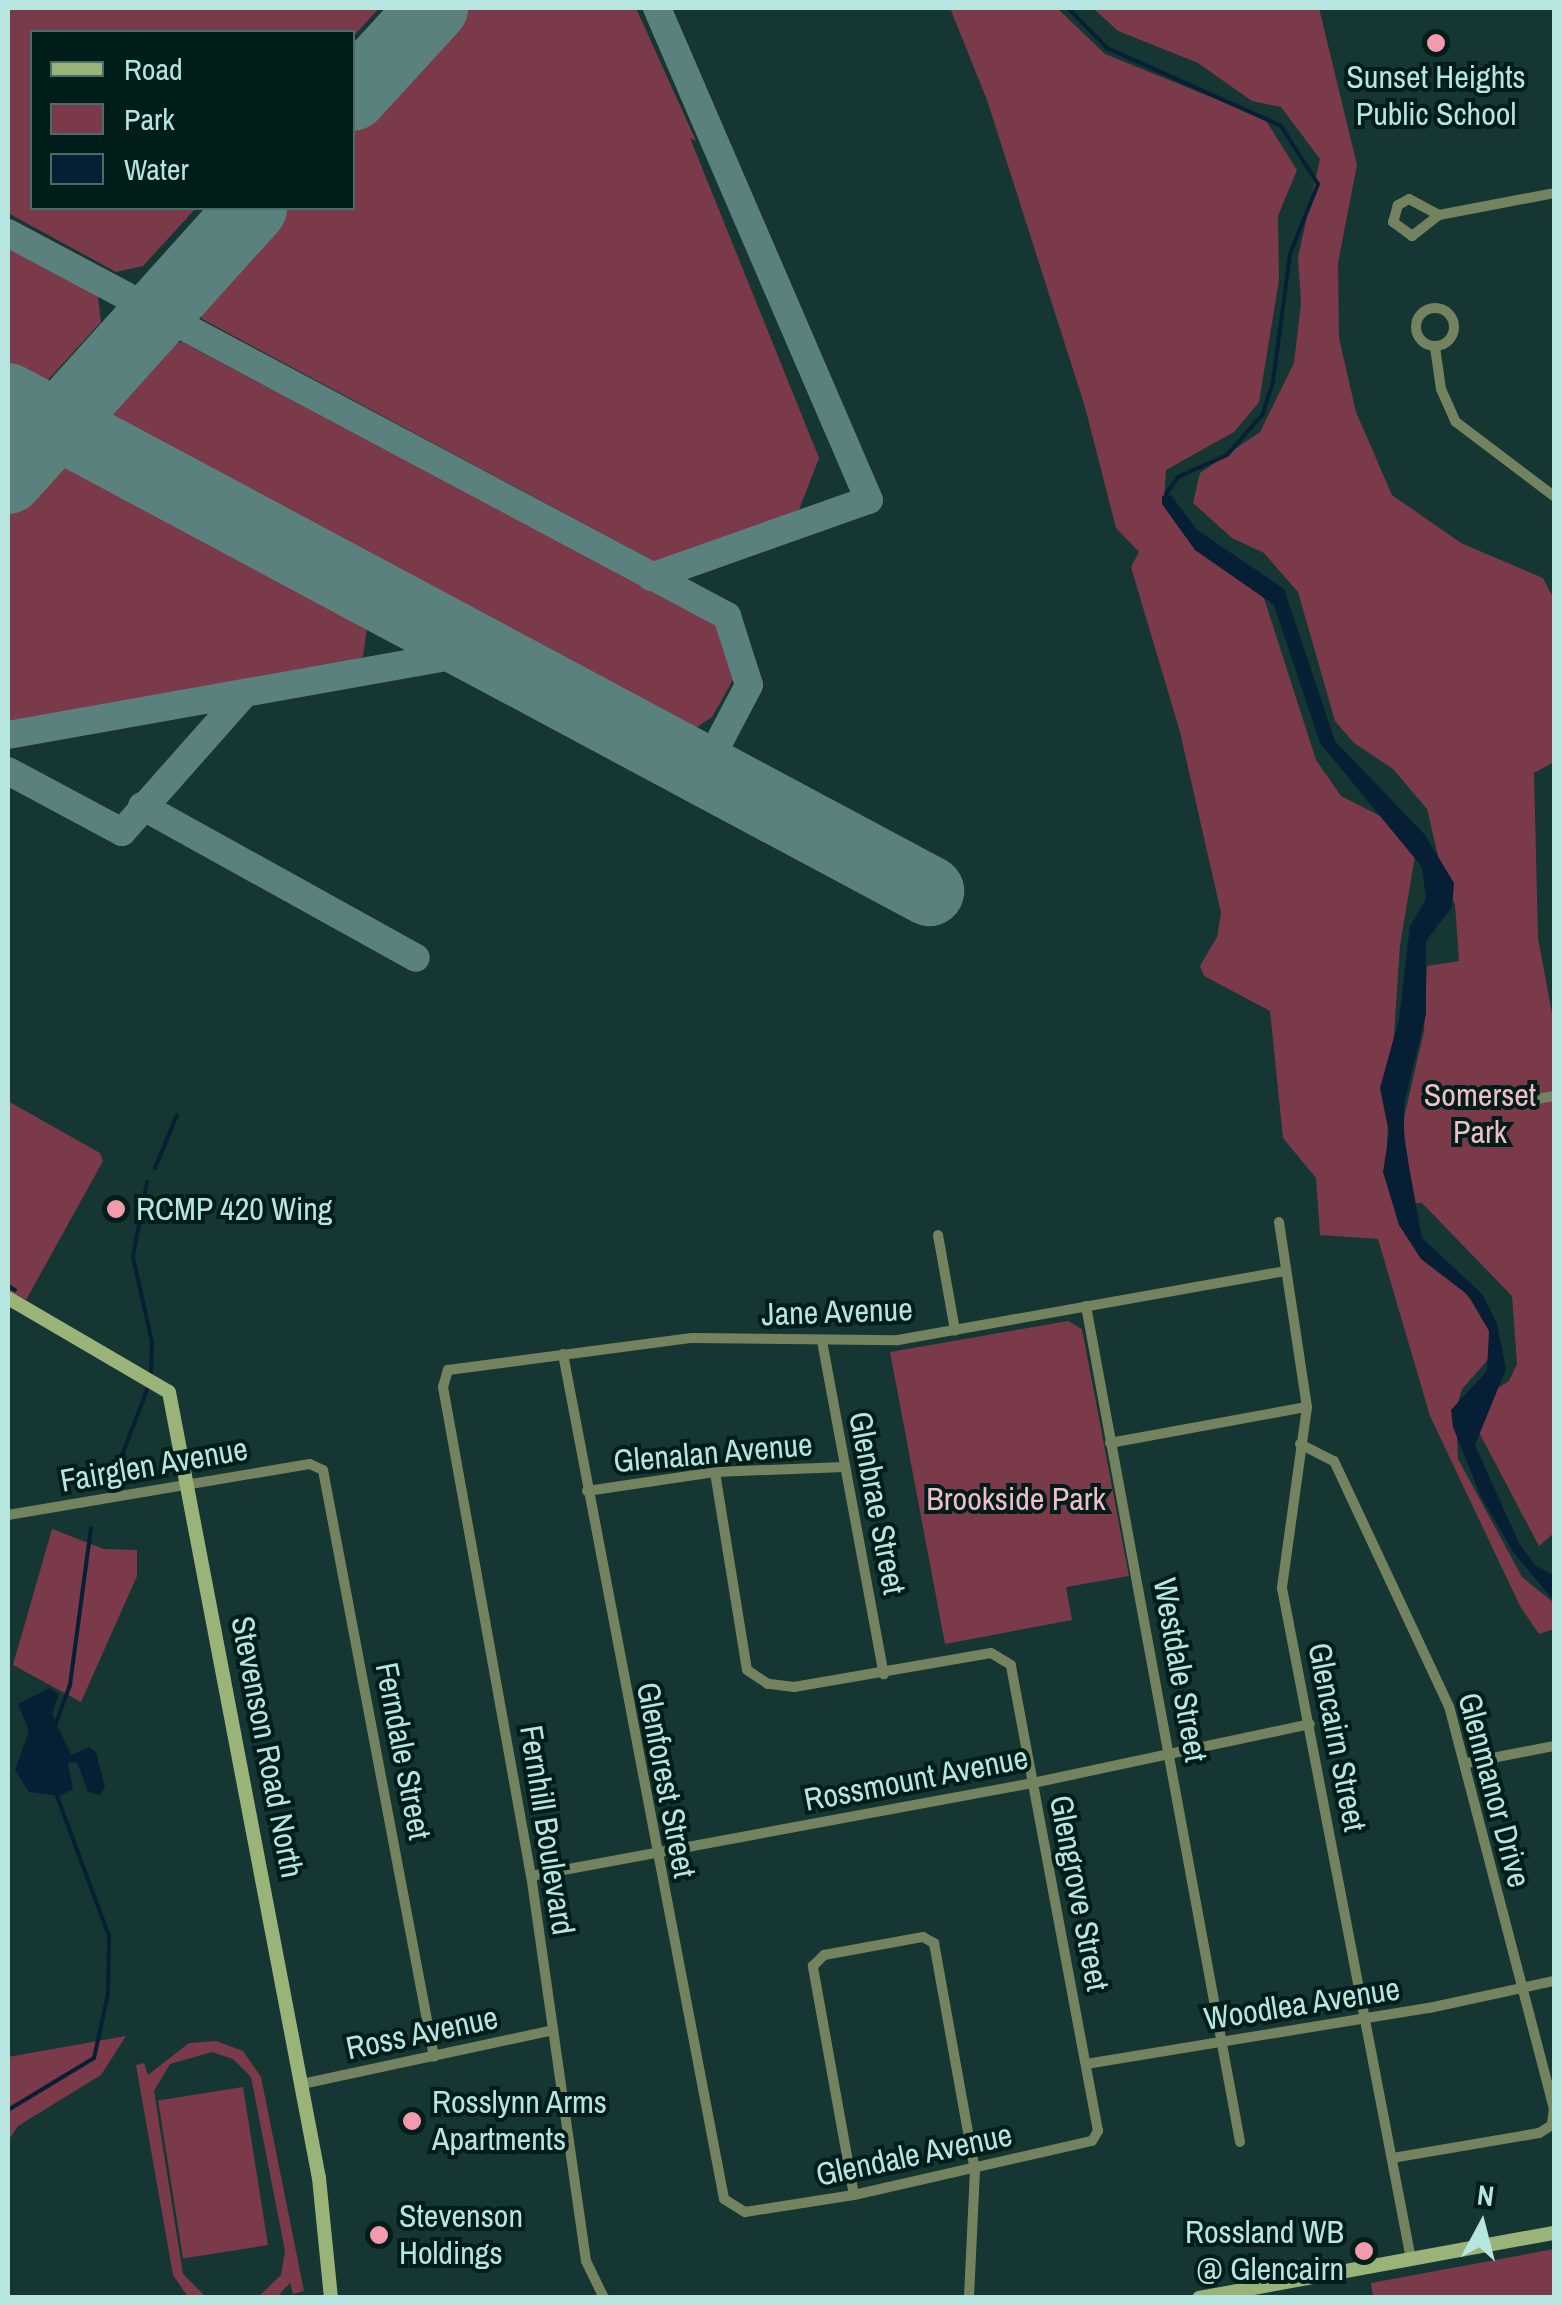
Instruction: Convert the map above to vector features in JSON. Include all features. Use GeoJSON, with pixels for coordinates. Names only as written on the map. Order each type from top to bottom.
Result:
{"type":"FeatureCollection","features":[{"type":"Feature","properties":{"kind":"street"},"geometry":{"type":"LineString","coordinates":[[1439,215],[1409,199],[1394,210],[1394,222],[1412,236],[1439,215],[1554,193]]}},
{"type":"Feature","properties":{"kind":"street"},"geometry":{"type":"LineString","coordinates":[[1436,347],[1441,389],[1456,422],[1554,496]]}},
{"type":"Feature","properties":{"kind":"street"},"geometry":{"type":"LineString","coordinates":[[1536,1099],[1554,1096]]}},
{"type":"Feature","properties":{"kind":"street","name":"Glencairn Street"},"geometry":{"type":"LineString","coordinates":[[1279,1222],[1308,1407],[1282,1588],[1411,2259]]}},
{"type":"Feature","properties":{"kind":"street"},"geometry":{"type":"LineString","coordinates":[[938,1235],[956,1330]]}},
{"type":"Feature","properties":{"kind":"street","name":"Jane Avenue"},"geometry":{"type":"LineString","coordinates":[[448,1370],[692,1338],[898,1340],[1285,1270]]}},
{"type":"Feature","properties":{"kind":"street","name":"Stevenson Road North"},"geometry":{"type":"LineString","coordinates":[[8,1298],[169,1392],[302,2084],[323,2202],[331,2298]]}},
{"type":"Feature","properties":{"kind":"street","name":"Westdale Street"},"geometry":{"type":"LineString","coordinates":[[1086,1306],[1167,1752],[1226,2042],[1240,2142]]}},
{"type":"Feature","properties":{"kind":"street","name":"Glenbrae Street"},"geometry":{"type":"LineString","coordinates":[[822,1342],[884,1674]]}},
{"type":"Feature","properties":{"kind":"street","name":"Glenforest Street"},"geometry":{"type":"LineString","coordinates":[[563,1354],[654,1853],[724,2199],[734,2211]]}},
{"type":"Feature","properties":{"kind":"street","name":"Fernhill Boulevard"},"geometry":{"type":"LineString","coordinates":[[448,1370],[444,1387],[531,1876],[586,2261],[604,2298]]}},
{"type":"Feature","properties":{"kind":"street"},"geometry":{"type":"LineString","coordinates":[[1110,1443],[1308,1407]]}},
{"type":"Feature","properties":{"kind":"street","name":"Glenmanor Drive"},"geometry":{"type":"LineString","coordinates":[[1300,1444],[1334,1460],[1449,1706],[1548,2072],[1552,2125],[1539,2133],[1393,2158]]}},
{"type":"Feature","properties":{"kind":"street","name":"Fairglen Avenue"},"geometry":{"type":"LineString","coordinates":[[8,1515],[310,1464]]}},
{"type":"Feature","properties":{"kind":"street","name":"Ferndale Street"},"geometry":{"type":"LineString","coordinates":[[310,1464],[326,1477],[434,2056]]}},
{"type":"Feature","properties":{"kind":"street","name":"Glenalan Avenue"},"geometry":{"type":"LineString","coordinates":[[587,1491],[715,1472],[844,1467]]}},
{"type":"Feature","properties":{"kind":"street"},"geometry":{"type":"LineString","coordinates":[[715,1472],[748,1670],[768,1684],[794,1687],[884,1674]]}},
{"type":"Feature","properties":{"kind":"street","name":"Glengrove Street"},"geometry":{"type":"LineString","coordinates":[[884,1674],[991,1653],[1011,1665],[1098,2130]]}},
{"type":"Feature","properties":{"kind":"street","name":"Rossmount Avenue"},"geometry":{"type":"LineString","coordinates":[[531,1876],[1034,1784],[1167,1752],[1310,1724]]}},
{"type":"Feature","properties":{"kind":"street"},"geometry":{"type":"LineString","coordinates":[[1467,1763],[1554,1746]]}},
{"type":"Feature","properties":{"kind":"street"},"geometry":{"type":"LineString","coordinates":[[854,2195],[813,1966],[824,1955],[923,1938],[934,1943],[975,2170],[969,2298]]}},
{"type":"Feature","properties":{"kind":"street","name":"Woodlea Avenue"},"geometry":{"type":"LineString","coordinates":[[1086,2064],[1554,1981]]}},
{"type":"Feature","properties":{"kind":"street","name":"Ross Avenue"},"geometry":{"type":"LineString","coordinates":[[302,2084],[552,2030]]}},
{"type":"Feature","properties":{"kind":"street","name":"Glendale Avenue"},"geometry":{"type":"LineString","coordinates":[[734,2211],[854,2195],[975,2170],[1092,2141],[1098,2130]]}},
{"type":"Feature","properties":{"kind":"street"},"geometry":{"type":"LineString","coordinates":[[1198,2298],[1554,2234]]}},
{"type":"Feature","properties":{"kind":"green space"},"geometry":{"type":"Polygon","coordinates":[[[8,8],[379,8],[355,35],[355,30],[30,30],[30,210],[194,210],[143,266],[116,272],[8,213],[8,8]]]}},
{"type":"Feature","properties":{"kind":"green space"},"geometry":{"type":"Polygon","coordinates":[[[454,8],[636,8],[696,141],[690,138],[819,458],[799,510],[657,563],[202,319],[198,292],[272,210],[355,210],[355,119],[454,8]]]}},
{"type":"Feature","properties":{"kind":"green space"},"geometry":{"type":"Polygon","coordinates":[[[950,8],[1057,8],[1105,54],[1265,119],[1297,170],[1278,216],[1279,280],[1259,402],[1234,432],[1166,470],[1164,500],[1191,536],[1263,595],[1316,760],[1341,796],[1396,824],[1415,856],[1400,945],[1387,1141],[1399,1215],[1498,1332],[1493,1354],[1462,1389],[1456,1409],[1458,1459],[1522,1577],[1554,1603],[1554,1629],[1539,1634],[1520,1606],[1430,1416],[1378,1239],[1320,1235],[1316,1178],[1283,1138],[1270,1011],[1204,976],[1200,966],[1217,937],[1221,913],[1180,732],[1131,567],[1139,552],[1116,528],[1085,407],[987,100],[950,8]]]}},
{"type":"Feature","properties":{"kind":"green space","name":"Somerset Park"},"geometry":{"type":"Polygon","coordinates":[[[1093,8],[1319,8],[1357,165],[1338,263],[1339,338],[1356,412],[1392,495],[1461,543],[1543,578],[1554,599],[1554,762],[1534,773],[1538,938],[1554,1024],[1554,1533],[1539,1546],[1473,1421],[1477,1401],[1509,1381],[1517,1364],[1512,1296],[1422,1203],[1414,1203],[1411,1185],[1403,1122],[1424,1031],[1427,966],[1459,961],[1455,904],[1446,890],[1427,809],[1393,769],[1354,743],[1335,721],[1298,592],[1264,553],[1232,538],[1193,503],[1200,473],[1260,432],[1294,363],[1301,303],[1298,257],[1320,159],[1281,107],[1252,101],[1198,63],[1118,31],[1093,8]]]}},
{"type":"Feature","properties":{"kind":"green space"},"geometry":{"type":"Polygon","coordinates":[[[8,248],[98,296],[101,322],[47,381],[8,364],[8,248]]]}},
{"type":"Feature","properties":{"kind":"green space"},"geometry":{"type":"Polygon","coordinates":[[[182,342],[716,624],[734,678],[712,717],[690,732],[105,420],[101,401],[147,347],[182,342]]]}},
{"type":"Feature","properties":{"kind":"green space"},"geometry":{"type":"Polygon","coordinates":[[[62,460],[106,477],[368,620],[363,657],[238,696],[8,729],[8,501],[62,460]]]}},
{"type":"Feature","properties":{"kind":"green space"},"geometry":{"type":"Polygon","coordinates":[[[8,1101],[100,1153],[103,1161],[26,1300],[8,1290],[8,1101]]]}},
{"type":"Feature","properties":{"kind":"green space","name":"Brookside Park"},"geometry":{"type":"Polygon","coordinates":[[[1068,1321],[1082,1329],[1129,1576],[1066,1587],[1072,1620],[945,1644],[890,1352],[1068,1321]]]}},
{"type":"Feature","properties":{"kind":"green space"},"geometry":{"type":"Polygon","coordinates":[[[52,1529],[104,1549],[137,1550],[137,1576],[81,1702],[13,1665],[52,1529]]]}},
{"type":"Feature","properties":{"kind":"green space"},"geometry":{"type":"Polygon","coordinates":[[[126,2036],[101,2075],[18,2126],[8,2141],[8,2057],[126,2036]]]}},
{"type":"Feature","properties":{"kind":"green space"},"geometry":{"type":"Polygon","coordinates":[[[216,2041],[243,2051],[261,2077],[304,2291],[293,2294],[290,2283],[277,2297],[258,2297],[281,2275],[285,2251],[251,2077],[233,2059],[212,2052],[170,2064],[154,2091],[183,2274],[206,2297],[188,2297],[173,2275],[136,2065],[144,2063],[148,2075],[189,2043],[216,2041]]]}},
{"type":"Feature","properties":{"kind":"green space"},"geometry":{"type":"Polygon","coordinates":[[[243,2087],[268,2245],[183,2258],[158,2100],[243,2087]]]}},
{"type":"Feature","properties":{"kind":"green space"},"geometry":{"type":"Polygon","coordinates":[[[1554,2249],[1554,2297],[1373,2297],[1371,2283],[1554,2249]]]}},
{"type":"Feature","properties":{"kind":"water"},"geometry":{"type":"Polygon","coordinates":[[[1171,495],[1197,530],[1284,589],[1335,741],[1425,835],[1454,883],[1452,907],[1426,941],[1426,1014],[1404,1104],[1404,1139],[1422,1238],[1482,1294],[1497,1324],[1506,1369],[1475,1445],[1519,1543],[1535,1565],[1554,1576],[1554,1601],[1514,1553],[1481,1497],[1453,1427],[1451,1410],[1487,1371],[1489,1331],[1468,1295],[1421,1259],[1399,1225],[1383,1172],[1389,1133],[1380,1088],[1399,1019],[1410,926],[1426,899],[1422,867],[1320,743],[1274,605],[1195,550],[1162,504],[1162,496],[1171,495]]]}},
{"type":"Feature","properties":{"kind":"water"},"geometry":{"type":"Polygon","coordinates":[[[50,1688],[59,1694],[52,1714],[71,1755],[89,1747],[96,1752],[105,1787],[100,1795],[88,1792],[77,1762],[68,1763],[73,1789],[60,1796],[29,1792],[15,1770],[29,1731],[18,1704],[50,1688]]]}},
{"type":"Feature","properties":{"kind":"waterway"},"geometry":{"type":"LineString","coordinates":[[1068,8],[1107,48],[1281,126],[1318,184],[1290,254],[1273,382],[1262,415],[1227,455],[1178,477],[1166,494]]}},
{"type":"Feature","properties":{"kind":"waterway"},"geometry":{"type":"LineString","coordinates":[[155,1168],[177,1115]]}},
{"type":"Feature","properties":{"kind":"waterway"},"geometry":{"type":"LineString","coordinates":[[147,1182],[133,1257],[152,1342],[151,1377]]}},
{"type":"Feature","properties":{"kind":"waterway"},"geometry":{"type":"LineString","coordinates":[[8,1286],[15,1290]]}},
{"type":"Feature","properties":{"kind":"waterway"},"geometry":{"type":"LineString","coordinates":[[116,1471],[147,1390]]}},
{"type":"Feature","properties":{"kind":"waterway"},"geometry":{"type":"LineString","coordinates":[[56,1723],[70,1685],[91,1528]]}},
{"type":"Feature","properties":{"kind":"waterway"},"geometry":{"type":"LineString","coordinates":[[8,2110],[94,2058],[108,1994],[109,1936],[55,1791]]}},
{"type":"Feature","properties":{"kind":"taxiway"},"geometry":{"type":"LineString","coordinates":[[651,577],[869,500],[657,8]]}},
{"type":"Feature","properties":{"kind":"taxiway"},"geometry":{"type":"LineString","coordinates":[[8,233],[727,616],[749,685],[718,744],[692,766]]}},
{"type":"Feature","properties":{"kind":"taxiway"},"geometry":{"type":"LineString","coordinates":[[8,735],[478,651]]}},
{"type":"Feature","properties":{"kind":"taxiway"},"geometry":{"type":"LineString","coordinates":[[8,771],[122,832],[243,695]]}},
{"type":"Feature","properties":{"kind":"taxiway"},"geometry":{"type":"LineString","coordinates":[[142,806],[416,958]]}},
{"type":"Feature","properties":{"kind":"runway"},"geometry":{"type":"LineString","coordinates":[[355,93],[433,8]]}},
{"type":"Feature","properties":{"kind":"runway"},"geometry":{"type":"LineString","coordinates":[[8,479],[250,210]]}},
{"type":"Feature","properties":{"kind":"runway"},"geometry":{"type":"LineString","coordinates":[[8,398],[929,891]]}},
{"type":"Feature","properties":{"kind":"place","name":"Sunset Heights Public School"},"geometry":{"type":"Point","coordinates":[1436,43]}},
{"type":"Feature","properties":{"kind":"place","name":"RCMP 420 Wing"},"geometry":{"type":"Point","coordinates":[116,1209]}},
{"type":"Feature","properties":{"kind":"place","name":"Rosslynn Arms Apartments"},"geometry":{"type":"Point","coordinates":[412,2121]}},
{"type":"Feature","properties":{"kind":"place","name":"Stevenson Holdings"},"geometry":{"type":"Point","coordinates":[379,2235]}},
{"type":"Feature","properties":{"kind":"place","name":"Rossland WB @ Glencairn"},"geometry":{"type":"Point","coordinates":[1364,2251]}}]}
